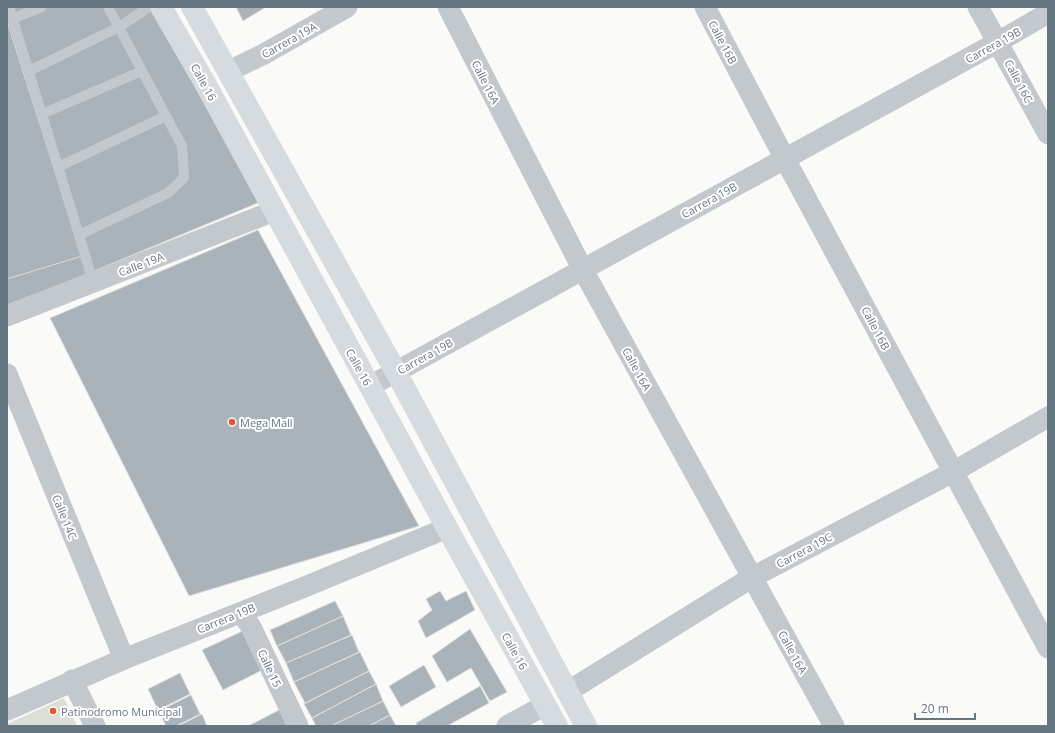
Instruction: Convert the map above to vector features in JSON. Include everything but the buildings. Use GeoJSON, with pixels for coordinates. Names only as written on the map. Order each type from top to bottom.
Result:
{"type":"FeatureCollection","features":[{"type":"Feature","properties":{"kind":"main road","name":"Calle 16"},"geometry":{"type":"LineString","coordinates":[[161,7],[205,83],[447,528],[557,726]]}},
{"type":"Feature","properties":{"kind":"main road"},"geometry":{"type":"LineString","coordinates":[[192,7],[396,372],[586,726]]}},
{"type":"Feature","properties":{"kind":"street","name":"Carrera 19A"},"geometry":{"type":"LineString","coordinates":[[229,71],[264,54],[347,7]]}},
{"type":"Feature","properties":{"kind":"street","name":"Calle 16A"},"geometry":{"type":"LineString","coordinates":[[448,7],[583,270],[751,578],[834,726]]}},
{"type":"Feature","properties":{"kind":"street","name":"Calle 16B"},"geometry":{"type":"LineString","coordinates":[[705,7],[1048,648]]}},
{"type":"Feature","properties":{"kind":"street","name":"Calle 16C"},"geometry":{"type":"LineString","coordinates":[[978,7],[1048,134]]}},
{"type":"Feature","properties":{"kind":"street","name":"Carrera 19B"},"geometry":{"type":"LineString","coordinates":[[370,386],[998,42],[1048,13]]}},
{"type":"Feature","properties":{"kind":"street","name":"Calle 19A"},"geometry":{"type":"LineString","coordinates":[[7,316],[274,211]]}},
{"type":"Feature","properties":{"kind":"street","name":"Calle 14C"},"geometry":{"type":"LineString","coordinates":[[7,374],[124,659]]}},
{"type":"Feature","properties":{"kind":"street","name":"Carrera 19C"},"geometry":{"type":"LineString","coordinates":[[567,692],[751,578],[953,472],[1048,417]]}},
{"type":"Feature","properties":{"kind":"street","name":"Carrera 19B"},"geometry":{"type":"LineString","coordinates":[[7,710],[72,680],[447,528]]}},
{"type":"Feature","properties":{"kind":"street","name":"Calle 15"},"geometry":{"type":"LineString","coordinates":[[241,612],[251,627],[298,726]]}},
{"type":"Feature","properties":{"kind":"street"},"geometry":{"type":"LineString","coordinates":[[72,680],[95,726]]}},
{"type":"Feature","properties":{"kind":"street"},"geometry":{"type":"LineString","coordinates":[[507,726],[545,705]]}},
{"type":"Feature","properties":{"kind":"lane"},"geometry":{"type":"LineString","coordinates":[[9,7],[93,282]]}},
{"type":"Feature","properties":{"kind":"lane"},"geometry":{"type":"LineString","coordinates":[[12,19],[42,7]]}},
{"type":"Feature","properties":{"kind":"lane"},"geometry":{"type":"LineString","coordinates":[[79,235],[168,193],[184,178],[182,146],[108,7]]}},
{"type":"Feature","properties":{"kind":"lane"},"geometry":{"type":"LineString","coordinates":[[29,71],[119,27],[149,7]]}},
{"type":"Feature","properties":{"kind":"lane"},"geometry":{"type":"LineString","coordinates":[[42,114],[142,71]]}},
{"type":"Feature","properties":{"kind":"lane"},"geometry":{"type":"LineString","coordinates":[[58,167],[166,116]]}},
{"type":"Feature","properties":{"kind":"shaded area","name":"Patinodromo Municipal"},"geometry":{"type":"Polygon","coordinates":[[[64,698],[77,726],[7,726],[7,724],[64,698]]]}},
{"type":"Feature","properties":{"kind":"place","name":"Mega Mall"},"geometry":{"type":"Point","coordinates":[232,422]}},
{"type":"Feature","properties":{"kind":"place","name":"Patinodromo Municipal"},"geometry":{"type":"Point","coordinates":[53,711]}}]}
